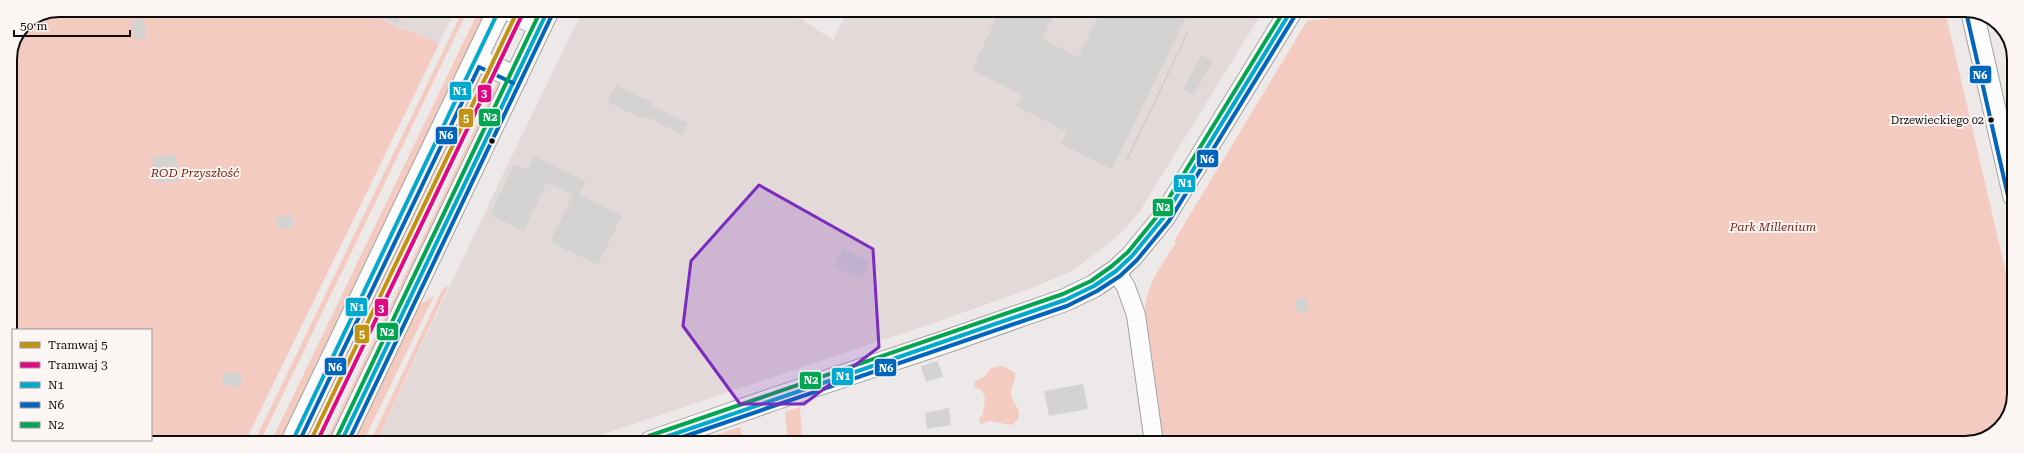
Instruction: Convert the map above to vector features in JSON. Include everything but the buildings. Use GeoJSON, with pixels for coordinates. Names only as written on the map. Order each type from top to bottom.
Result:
{"type":"FeatureCollection","features":[{"type":"Feature","properties":{"kind":"main road"},"geometry":{"type":"LineString","coordinates":[[295,436],[496,17]]}},
{"type":"Feature","properties":{"kind":"main road"},"geometry":{"type":"LineString","coordinates":[[668,436],[1065,300],[1094,286],[1116,271],[1132,256],[1164,217],[1287,17]]}},
{"type":"Feature","properties":{"kind":"main road"},"geometry":{"type":"LineString","coordinates":[[344,436],[544,18]]}},
{"type":"Feature","properties":{"kind":"main road"},"geometry":{"type":"LineString","coordinates":[[1974,18],[2007,144]]}},
{"type":"Feature","properties":{"kind":"main road"},"geometry":{"type":"LineString","coordinates":[[476,59],[516,78]]}},
{"type":"Feature","properties":{"kind":"street"},"geometry":{"type":"LineString","coordinates":[[1116,271],[1126,287],[1136,316],[1153,436]]}},
{"type":"Feature","properties":{"kind":"highlighted area"},"geometry":{"type":"Polygon","coordinates":[[[759,185],[873,249],[879,347],[804,404],[740,404],[683,326],[691,261],[759,185]]]}},
{"type":"Feature","properties":{"kind":"shaded area"},"geometry":{"type":"Polygon","coordinates":[[[379,17],[452,17],[439,44],[408,30],[400,29],[379,17]]]}},
{"type":"Feature","properties":{"kind":"shaded area"},"geometry":{"type":"Polygon","coordinates":[[[580,17],[798,17],[833,40],[844,17],[1259,17],[1138,214],[1119,235],[1072,271],[1032,288],[945,319],[598,436],[379,436],[580,17]]]}},
{"type":"Feature","properties":{"kind":"green space","name":"ROD Przyszłość"},"geometry":{"type":"Polygon","coordinates":[[[59,17],[379,17],[400,29],[408,30],[439,44],[248,436],[152,436],[152,329],[17,329],[17,59],[20,43],[29,29],[36,24],[43,20],[59,17]]]}},
{"type":"Feature","properties":{"kind":"green space"},"geometry":{"type":"Polygon","coordinates":[[[460,17],[465,17],[263,436],[257,436],[460,17]]]}},
{"type":"Feature","properties":{"kind":"green space"},"geometry":{"type":"Polygon","coordinates":[[[476,17],[487,17],[285,436],[274,436],[476,17]]]}},
{"type":"Feature","properties":{"kind":"green space","name":"Park Millenium"},"geometry":{"type":"Polygon","coordinates":[[[1340,17],[1946,17],[2007,277],[2007,394],[2004,410],[1993,426],[1981,433],[1965,436],[1163,436],[1145,307],[1149,289],[1161,265],[1176,243],[1174,241],[1307,21],[1340,17]]]}},
{"type":"Feature","properties":{"kind":"green space"},"geometry":{"type":"Polygon","coordinates":[[[483,76],[309,436],[303,436],[475,81],[483,76]]]}},
{"type":"Feature","properties":{"kind":"green space"},"geometry":{"type":"Polygon","coordinates":[[[498,81],[501,86],[334,436],[328,436],[498,81]]]}},
{"type":"Feature","properties":{"kind":"green space"},"geometry":{"type":"Polygon","coordinates":[[[449,285],[379,436],[373,436],[442,290],[449,285]]]}},
{"type":"Feature","properties":{"kind":"green space"},"geometry":{"type":"Polygon","coordinates":[[[434,296],[366,436],[353,436],[419,305],[434,296]]]}},
{"type":"Feature","properties":{"kind":"green space"},"geometry":{"type":"Polygon","coordinates":[[[1003,366],[1015,373],[1011,396],[1018,408],[1019,417],[1011,425],[990,421],[980,424],[979,418],[983,415],[985,398],[982,390],[975,388],[974,382],[985,376],[991,368],[1003,366]]]}},
{"type":"Feature","properties":{"kind":"green space"},"geometry":{"type":"Polygon","coordinates":[[[800,407],[802,436],[787,436],[785,412],[800,407]]]}},
{"type":"Feature","properties":{"kind":"green space"},"geometry":{"type":"Polygon","coordinates":[[[740,427],[742,436],[713,436],[740,427]]]}},
{"type":"Feature","properties":{"kind":"tram line","name":"5"},"geometry":{"type":"LineString","coordinates":[[313,436],[515,17]]}},
{"type":"Feature","properties":{"kind":"tram line","name":"3"},"geometry":{"type":"LineString","coordinates":[[320,436],[521,17]]}},
{"type":"Feature","properties":{"kind":"tram line"},"geometry":{"type":"LineString","coordinates":[[1127,160],[1188,32]]}},
{"type":"Feature","properties":{"kind":"transit line","name":"N1"},"geometry":{"type":"LineString","coordinates":[[295,436],[496,17]]}},
{"type":"Feature","properties":{"kind":"transit line","name":"N2"},"geometry":{"type":"LineString","coordinates":[[337,436],[538,17]]}},
{"type":"Feature","properties":{"kind":"transit line","name":"N1"},"geometry":{"type":"LineString","coordinates":[[344,436],[545,17]]}},
{"type":"Feature","properties":{"kind":"transit line","name":"N6"},"geometry":{"type":"LineString","coordinates":[[351,436],[551,17]]}},
{"type":"Feature","properties":{"kind":"transit line","name":"N2"},"geometry":{"type":"LineString","coordinates":[[649,436],[1063,294],[1091,281],[1128,252],[1159,214],[1280,17]]}},
{"type":"Feature","properties":{"kind":"transit line","name":"N1"},"geometry":{"type":"LineString","coordinates":[[668,436],[1065,300],[1094,286],[1116,271],[1132,256],[1164,217],[1287,17]]}},
{"type":"Feature","properties":{"kind":"transit line","name":"N6"},"geometry":{"type":"LineString","coordinates":[[686,436],[1067,306],[1097,291],[1120,276],[1137,260],[1169,221],[1294,17]]}},
{"type":"Feature","properties":{"kind":"transit line","name":"N6"},"geometry":{"type":"LineString","coordinates":[[1967,17],[2007,192]]}},
{"type":"Feature","properties":{"kind":"transit line","name":"N6"},"geometry":{"type":"LineString","coordinates":[[302,436],[479,67],[513,83]]}},
{"type":"Feature","properties":{"kind":"place","name":"Drzewieckiego 02"},"geometry":{"type":"Point","coordinates":[1991,120]}}]}
